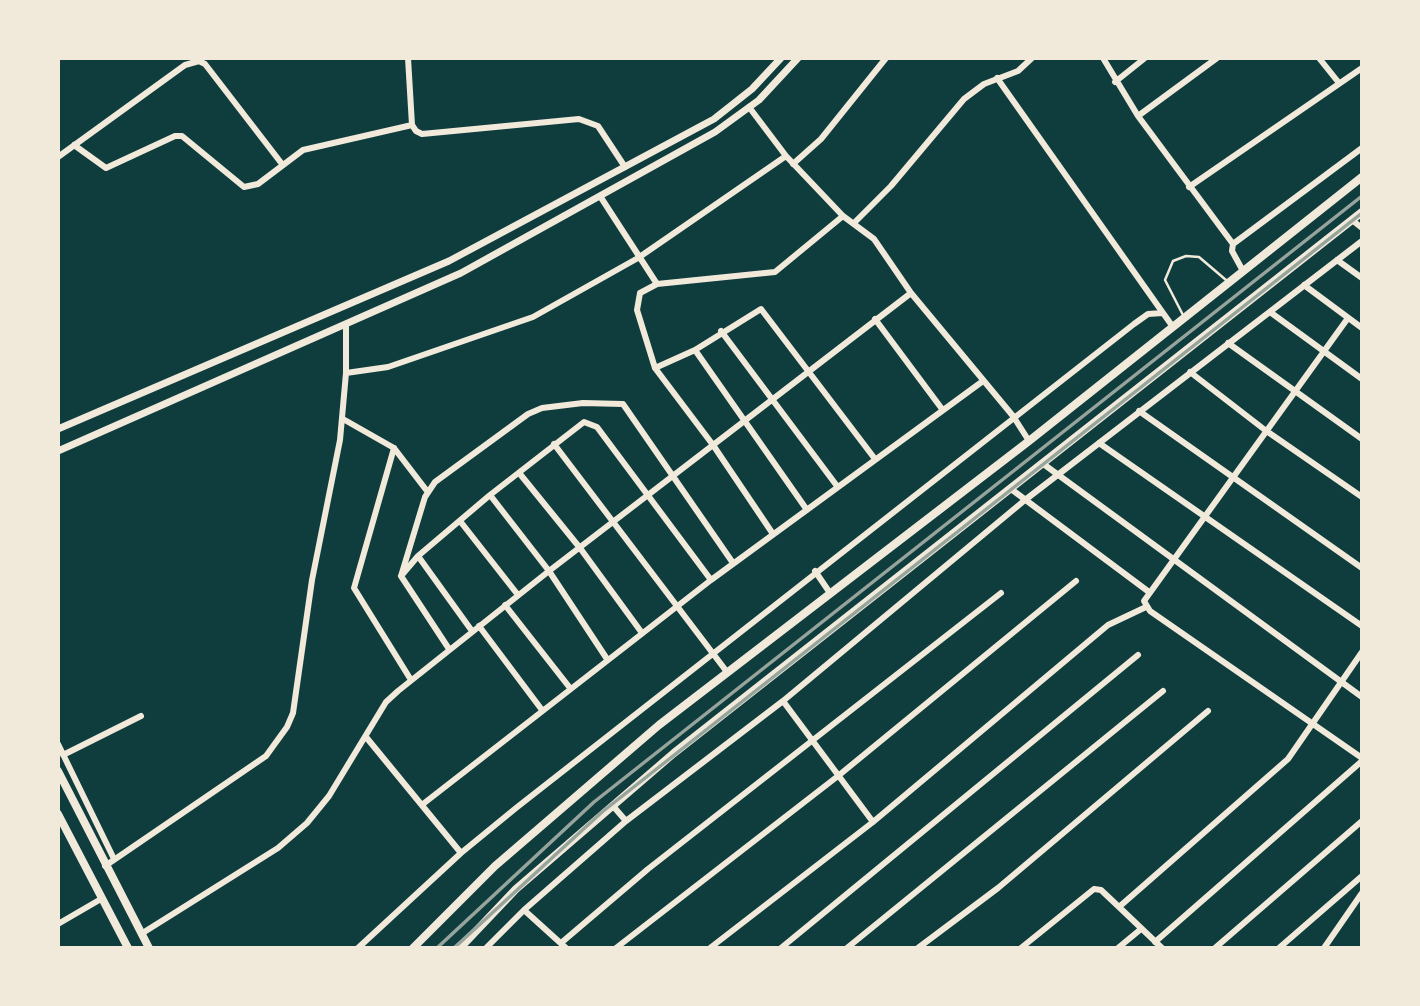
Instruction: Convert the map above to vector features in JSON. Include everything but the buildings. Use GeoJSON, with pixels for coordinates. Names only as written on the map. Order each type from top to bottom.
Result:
{"type":"FeatureCollection","features":[{"type":"Feature","properties":{"kind":"main road"},"geometry":{"type":"LineString","coordinates":[[413,948],[495,866],[659,725],[1029,441],[1362,177]]}},
{"type":"Feature","properties":{"kind":"main road"},"geometry":{"type":"LineString","coordinates":[[460,948],[516,889],[674,753],[1362,212]]}},
{"type":"Feature","properties":{"kind":"main road"},"geometry":{"type":"LineString","coordinates":[[58,771],[149,948]]}},
{"type":"Feature","properties":{"kind":"main road"},"geometry":{"type":"LineString","coordinates":[[58,814],[128,948]]}},
{"type":"Feature","properties":{"kind":"street"},"geometry":{"type":"LineString","coordinates":[[408,58],[412,125],[422,134],[515,123],[590,121],[598,126],[625,167]]}},
{"type":"Feature","properties":{"kind":"street"},"geometry":{"type":"LineString","coordinates":[[58,429],[449,261],[714,119],[752,89],[781,58]]}},
{"type":"Feature","properties":{"kind":"street"},"geometry":{"type":"LineString","coordinates":[[58,451],[461,273],[715,132],[749,107],[798,58]]}},
{"type":"Feature","properties":{"kind":"street"},"geometry":{"type":"LineString","coordinates":[[793,164],[821,139],[886,58]]}},
{"type":"Feature","properties":{"kind":"street"},"geometry":{"type":"LineString","coordinates":[[855,222],[891,186],[964,99],[997,78],[1018,71],[1032,58]]}},
{"type":"Feature","properties":{"kind":"street"},"geometry":{"type":"LineString","coordinates":[[1103,58],[1115,82],[1138,116],[1233,244]]}},
{"type":"Feature","properties":{"kind":"street"},"geometry":{"type":"LineString","coordinates":[[1115,82],[1144,58]]}},
{"type":"Feature","properties":{"kind":"street"},"geometry":{"type":"LineString","coordinates":[[1138,116],[1217,58]]}},
{"type":"Feature","properties":{"kind":"street"},"geometry":{"type":"LineString","coordinates":[[1319,58],[1339,83]]}},
{"type":"Feature","properties":{"kind":"street"},"geometry":{"type":"LineString","coordinates":[[58,157],[185,65],[199,61],[205,64],[282,164]]}},
{"type":"Feature","properties":{"kind":"street"},"geometry":{"type":"LineString","coordinates":[[1189,187],[1362,68]]}},
{"type":"Feature","properties":{"kind":"street"},"geometry":{"type":"LineString","coordinates":[[997,78],[1173,327]]}},
{"type":"Feature","properties":{"kind":"street"},"geometry":{"type":"LineString","coordinates":[[749,107],[793,164],[843,216],[855,222],[874,239],[911,293],[1013,416],[1029,441]]}},
{"type":"Feature","properties":{"kind":"street"},"geometry":{"type":"LineString","coordinates":[[74,145],[106,168],[175,136],[182,136],[244,187],[258,184],[282,164],[310,148],[412,125]]}},
{"type":"Feature","properties":{"kind":"street"},"geometry":{"type":"LineString","coordinates":[[1243,271],[1232,251],[1233,244],[1362,148]]}},
{"type":"Feature","properties":{"kind":"street"},"geometry":{"type":"LineString","coordinates":[[346,373],[388,367],[513,326],[638,257],[786,156]]}},
{"type":"Feature","properties":{"kind":"street"},"geometry":{"type":"LineString","coordinates":[[600,196],[657,284]]}},
{"type":"Feature","properties":{"kind":"street"},"geometry":{"type":"LineString","coordinates":[[773,534],[713,445],[655,368],[636,305],[639,293],[657,284],[775,272],[843,216]]}},
{"type":"Feature","properties":{"kind":"street"},"geometry":{"type":"LineString","coordinates":[[1352,220],[1362,228]]}},
{"type":"Feature","properties":{"kind":"street"},"geometry":{"type":"LineString","coordinates":[[486,948],[524,909],[626,821],[783,701],[1025,500],[1362,240]]}},
{"type":"Feature","properties":{"kind":"street"},"geometry":{"type":"LineString","coordinates":[[1337,260],[1362,278]]}},
{"type":"Feature","properties":{"kind":"street"},"geometry":{"type":"LineString","coordinates":[[1304,285],[1362,328]]}},
{"type":"Feature","properties":{"kind":"street"},"geometry":{"type":"LineString","coordinates":[[141,934],[292,837],[320,808],[386,702],[411,680],[549,570],[648,497],[911,293]]}},
{"type":"Feature","properties":{"kind":"street"},"geometry":{"type":"LineString","coordinates":[[655,368],[695,351],[721,331],[761,309],[811,371],[875,459]]}},
{"type":"Feature","properties":{"kind":"street"},"geometry":{"type":"LineString","coordinates":[[1270,312],[1362,379]]}},
{"type":"Feature","properties":{"kind":"street"},"geometry":{"type":"LineString","coordinates":[[358,948],[461,853],[712,651],[1141,318],[1163,313]]}},
{"type":"Feature","properties":{"kind":"street"},"geometry":{"type":"LineString","coordinates":[[1155,942],[1362,760],[1314,723],[1146,607],[1144,601],[1348,318]]}},
{"type":"Feature","properties":{"kind":"street"},"geometry":{"type":"LineString","coordinates":[[875,319],[942,410]]}},
{"type":"Feature","properties":{"kind":"street"},"geometry":{"type":"LineString","coordinates":[[105,866],[266,755],[293,713],[312,580],[343,419],[346,324]]}},
{"type":"Feature","properties":{"kind":"street"},"geometry":{"type":"LineString","coordinates":[[721,331],[775,398],[837,486]]}},
{"type":"Feature","properties":{"kind":"street"},"geometry":{"type":"LineString","coordinates":[[1228,343],[1362,439]]}},
{"type":"Feature","properties":{"kind":"street"},"geometry":{"type":"LineString","coordinates":[[695,351],[747,421],[807,510]]}},
{"type":"Feature","properties":{"kind":"street"},"geometry":{"type":"LineString","coordinates":[[1190,372],[1265,430],[1362,497]]}},
{"type":"Feature","properties":{"kind":"street"},"geometry":{"type":"LineString","coordinates":[[423,804],[733,563],[983,381]]}},
{"type":"Feature","properties":{"kind":"street"},"geometry":{"type":"LineString","coordinates":[[401,576],[427,491],[528,414],[542,408],[583,403],[623,404],[733,563]]}},
{"type":"Feature","properties":{"kind":"street"},"geometry":{"type":"LineString","coordinates":[[1139,411],[1360,566],[1362,558]]}},
{"type":"Feature","properties":{"kind":"street"},"geometry":{"type":"LineString","coordinates":[[343,419],[394,448],[427,491]]}},
{"type":"Feature","properties":{"kind":"street"},"geometry":{"type":"LineString","coordinates":[[401,576],[418,556],[489,495],[520,474],[584,422],[590,422],[711,580]]}},
{"type":"Feature","properties":{"kind":"street"},"geometry":{"type":"LineString","coordinates":[[1099,443],[1362,626]]}},
{"type":"Feature","properties":{"kind":"street"},"geometry":{"type":"LineString","coordinates":[[554,444],[727,672]]}},
{"type":"Feature","properties":{"kind":"street"},"geometry":{"type":"LineString","coordinates":[[394,448],[354,588],[411,680]]}},
{"type":"Feature","properties":{"kind":"street"},"geometry":{"type":"LineString","coordinates":[[1042,463],[1362,697]]}},
{"type":"Feature","properties":{"kind":"street"},"geometry":{"type":"LineString","coordinates":[[520,474],[580,548],[642,633]]}},
{"type":"Feature","properties":{"kind":"street"},"geometry":{"type":"LineString","coordinates":[[1011,489],[1149,592]]}},
{"type":"Feature","properties":{"kind":"street"},"geometry":{"type":"LineString","coordinates":[[489,495],[549,570],[607,659]]}},
{"type":"Feature","properties":{"kind":"street"},"geometry":{"type":"LineString","coordinates":[[460,521],[518,595]]}},
{"type":"Feature","properties":{"kind":"street"},"geometry":{"type":"LineString","coordinates":[[418,556],[472,631]]}},
{"type":"Feature","properties":{"kind":"street"},"geometry":{"type":"LineString","coordinates":[[815,571],[830,593]]}},
{"type":"Feature","properties":{"kind":"street"},"geometry":{"type":"LineString","coordinates":[[401,576],[449,649]]}},
{"type":"Feature","properties":{"kind":"street"},"geometry":{"type":"LineString","coordinates":[[616,948],[838,776],[1076,581]]}},
{"type":"Feature","properties":{"kind":"street"},"geometry":{"type":"LineString","coordinates":[[524,909],[563,946],[648,869],[1001,593]]}},
{"type":"Feature","properties":{"kind":"street"},"geometry":{"type":"LineString","coordinates":[[505,605],[570,688]]}},
{"type":"Feature","properties":{"kind":"street"},"geometry":{"type":"LineString","coordinates":[[710,948],[873,822],[1108,625],[1146,607]]}},
{"type":"Feature","properties":{"kind":"street"},"geometry":{"type":"LineString","coordinates":[[479,626],[542,710]]}},
{"type":"Feature","properties":{"kind":"street"},"geometry":{"type":"LineString","coordinates":[[1119,907],[1287,759],[1362,652]]}},
{"type":"Feature","properties":{"kind":"street"},"geometry":{"type":"LineString","coordinates":[[781,948],[1138,655]]}},
{"type":"Feature","properties":{"kind":"street"},"geometry":{"type":"LineString","coordinates":[[847,948],[1163,691]]}},
{"type":"Feature","properties":{"kind":"street"},"geometry":{"type":"LineString","coordinates":[[783,701],[873,822]]}},
{"type":"Feature","properties":{"kind":"street"},"geometry":{"type":"LineString","coordinates":[[918,948],[1048,846],[1208,711]]}},
{"type":"Feature","properties":{"kind":"street"},"geometry":{"type":"LineString","coordinates":[[64,755],[141,716]]}},
{"type":"Feature","properties":{"kind":"street"},"geometry":{"type":"LineString","coordinates":[[366,737],[461,853]]}},
{"type":"Feature","properties":{"kind":"street"},"geometry":{"type":"LineString","coordinates":[[58,744],[114,859]]}},
{"type":"Feature","properties":{"kind":"street"},"geometry":{"type":"LineString","coordinates":[[613,806],[626,821]]}},
{"type":"Feature","properties":{"kind":"street"},"geometry":{"type":"LineString","coordinates":[[1215,948],[1362,821]]}},
{"type":"Feature","properties":{"kind":"street"},"geometry":{"type":"LineString","coordinates":[[1279,948],[1362,876]]}},
{"type":"Feature","properties":{"kind":"street"},"geometry":{"type":"LineString","coordinates":[[1021,948],[1094,889],[1101,890],[1162,948]]}},
{"type":"Feature","properties":{"kind":"street"},"geometry":{"type":"LineString","coordinates":[[1324,948],[1362,893]]}},
{"type":"Feature","properties":{"kind":"street"},"geometry":{"type":"LineString","coordinates":[[58,923],[101,899]]}},
{"type":"Feature","properties":{"kind":"street"},"geometry":{"type":"LineString","coordinates":[[1118,948],[1141,929]]}},
{"type":"Feature","properties":{"kind":"lane"},"geometry":{"type":"LineString","coordinates":[[1185,318],[1165,280],[1166,272],[1173,261],[1186,256],[1199,257],[1228,283]]}},
{"type":"Feature","properties":{"kind":"railway"},"geometry":{"type":"LineString","coordinates":[[437,948],[594,802],[1362,196]]}},
{"type":"Feature","properties":{"kind":"railway"},"geometry":{"type":"LineString","coordinates":[[454,948],[602,812],[1362,213]]}}]}
